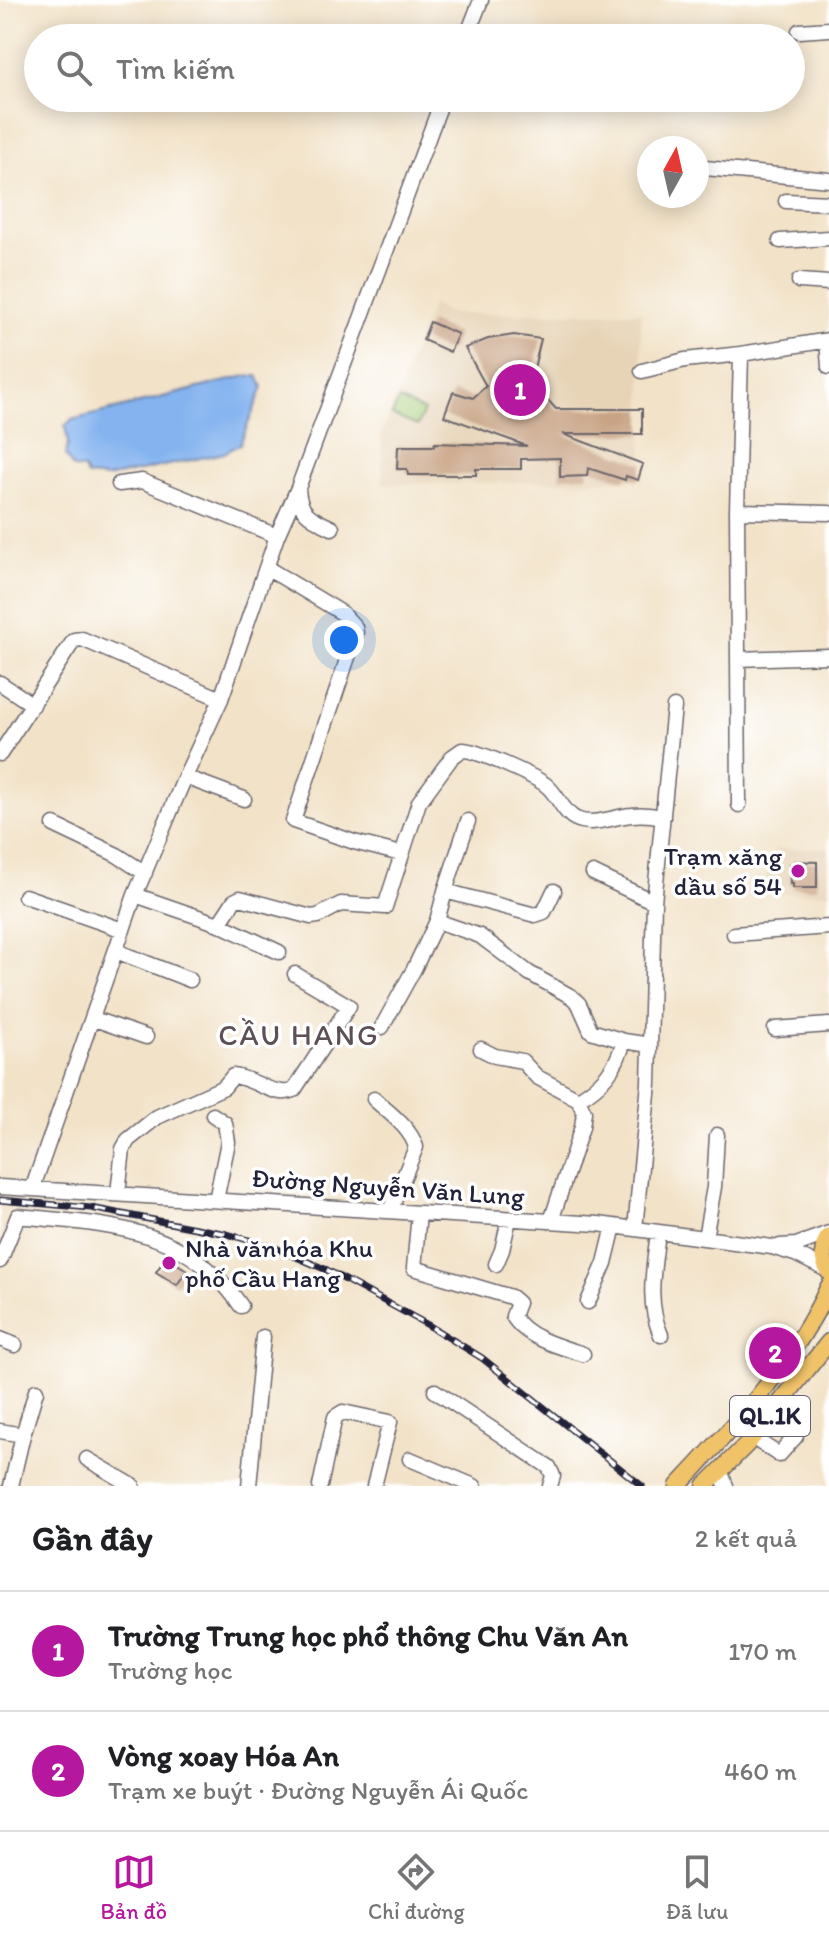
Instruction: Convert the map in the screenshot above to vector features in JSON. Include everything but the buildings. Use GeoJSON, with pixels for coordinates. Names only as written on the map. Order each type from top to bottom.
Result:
{"type":"FeatureCollection","features":[{"type":"Feature","properties":{"kind":"main road"},"geometry":{"type":"LineString","coordinates":[[828,1276],[823,1249],[829,1234]]}},
{"type":"Feature","properties":{"kind":"main road","name":"QL.1K"},"geometry":{"type":"LineString","coordinates":[[678,1486],[753,1405],[803,1333],[828,1276]]}},
{"type":"Feature","properties":{"kind":"main road","name":"QL.1K"},"geometry":{"type":"LineString","coordinates":[[705,1486],[752,1437],[829,1342]]}},
{"type":"Feature","properties":{"kind":"street"},"geometry":{"type":"LineString","coordinates":[[472,24],[481,0]]}},
{"type":"Feature","properties":{"kind":"street"},"geometry":{"type":"LineString","coordinates":[[805,31],[829,29]]}},
{"type":"Feature","properties":{"kind":"street"},"geometry":{"type":"LineString","coordinates":[[33,1187],[135,895],[221,699],[277,536],[298,488],[438,112]]}},
{"type":"Feature","properties":{"kind":"street"},"geometry":{"type":"LineString","coordinates":[[709,168],[829,180]]}},
{"type":"Feature","properties":{"kind":"street"},"geometry":{"type":"LineString","coordinates":[[786,201],[829,203]]}},
{"type":"Feature","properties":{"kind":"street"},"geometry":{"type":"LineString","coordinates":[[780,241],[829,238]]}},
{"type":"Feature","properties":{"kind":"street"},"geometry":{"type":"LineString","coordinates":[[799,281],[829,283]]}},
{"type":"Feature","properties":{"kind":"street"},"geometry":{"type":"LineString","coordinates":[[642,371],[685,360],[828,340],[829,367]]}},
{"type":"Feature","properties":{"kind":"street"},"geometry":{"type":"LineString","coordinates":[[739,805],[737,511],[741,354]]}},
{"type":"Feature","properties":{"kind":"street"},"geometry":{"type":"LineString","coordinates":[[119,484],[142,481],[277,536]]}},
{"type":"Feature","properties":{"kind":"street"},"geometry":{"type":"LineString","coordinates":[[298,488],[301,508],[332,528]]}},
{"type":"Feature","properties":{"kind":"street"},"geometry":{"type":"LineString","coordinates":[[737,511],[829,513]]}},
{"type":"Feature","properties":{"kind":"street"},"geometry":{"type":"LineString","coordinates":[[267,568],[342,613],[355,627],[356,633],[293,821],[401,854]]}},
{"type":"Feature","properties":{"kind":"street"},"geometry":{"type":"LineString","coordinates":[[0,754],[74,640],[79,639],[221,699]]}},
{"type":"Feature","properties":{"kind":"street"},"geometry":{"type":"LineString","coordinates":[[738,659],[829,656]]}},
{"type":"Feature","properties":{"kind":"street"},"geometry":{"type":"LineString","coordinates":[[0,683],[33,705]]}},
{"type":"Feature","properties":{"kind":"street"},"geometry":{"type":"LineString","coordinates":[[635,1229],[650,1045],[654,902],[674,707]]}},
{"type":"Feature","properties":{"kind":"street"},"geometry":{"type":"LineString","coordinates":[[219,924],[234,901],[240,898],[311,917],[341,904],[385,907],[419,802],[452,757],[462,750],[479,752],[514,770],[534,775],[550,788],[571,817],[579,821],[632,815],[663,817]]}},
{"type":"Feature","properties":{"kind":"street"},"geometry":{"type":"LineString","coordinates":[[185,777],[244,799]]}},
{"type":"Feature","properties":{"kind":"street"},"geometry":{"type":"LineString","coordinates":[[382,1027],[437,921],[468,821]]}},
{"type":"Feature","properties":{"kind":"street"},"geometry":{"type":"LineString","coordinates":[[54,825],[117,855],[145,873]]}},
{"type":"Feature","properties":{"kind":"street"},"geometry":{"type":"LineString","coordinates":[[593,873],[654,902]]}},
{"type":"Feature","properties":{"kind":"street"},"geometry":{"type":"LineString","coordinates":[[445,891],[535,915],[544,912],[554,891]]}},
{"type":"Feature","properties":{"kind":"street"},"geometry":{"type":"LineString","coordinates":[[135,895],[219,924],[279,952]]}},
{"type":"Feature","properties":{"kind":"street"},"geometry":{"type":"LineString","coordinates":[[25,896],[123,930]]}},
{"type":"Feature","properties":{"kind":"street"},"geometry":{"type":"LineString","coordinates":[[437,921],[480,936],[529,973],[572,997],[579,1004],[591,1031],[650,1045]]}},
{"type":"Feature","properties":{"kind":"street"},"geometry":{"type":"LineString","coordinates":[[734,934],[829,927]]}},
{"type":"Feature","properties":{"kind":"street"},"geometry":{"type":"LineString","coordinates":[[116,951],[190,980]]}},
{"type":"Feature","properties":{"kind":"street"},"geometry":{"type":"LineString","coordinates":[[118,1193],[123,1149],[128,1140],[157,1117],[224,1087],[233,1076],[282,1093],[294,1090],[349,1006],[295,974]]}},
{"type":"Feature","properties":{"kind":"street"},"geometry":{"type":"LineString","coordinates":[[94,1019],[146,1037]]}},
{"type":"Feature","properties":{"kind":"street"},"geometry":{"type":"LineString","coordinates":[[775,1029],[829,1025]]}},
{"type":"Feature","properties":{"kind":"street"},"geometry":{"type":"LineString","coordinates":[[578,1099],[600,1086],[619,1058],[624,1041]]}},
{"type":"Feature","properties":{"kind":"street"},"geometry":{"type":"LineString","coordinates":[[481,1049],[495,1056],[522,1061],[537,1077],[578,1099],[584,1112],[582,1127],[551,1221]]}},
{"type":"Feature","properties":{"kind":"street"},"geometry":{"type":"LineString","coordinates":[[374,1099],[401,1124],[413,1138],[416,1147],[390,1211]]}},
{"type":"Feature","properties":{"kind":"street"},"geometry":{"type":"LineString","coordinates":[[213,1115],[225,1123],[228,1142],[216,1200]]}},
{"type":"Feature","properties":{"kind":"street"},"geometry":{"type":"LineString","coordinates":[[705,1238],[714,1187],[717,1135]]}},
{"type":"Feature","properties":{"kind":"street","name":"Đường Nguyễn Văn Lung"},"geometry":{"type":"LineString","coordinates":[[0,1187],[614,1226],[772,1247],[795,1254],[828,1276]]}},
{"type":"Feature","properties":{"kind":"street"},"geometry":{"type":"LineString","coordinates":[[419,1213],[414,1268],[511,1297],[518,1303],[513,1316],[518,1324],[540,1338],[583,1354]]}},
{"type":"Feature","properties":{"kind":"street"},"geometry":{"type":"LineString","coordinates":[[0,1216],[89,1223],[161,1239],[178,1246],[206,1267],[241,1306]]}},
{"type":"Feature","properties":{"kind":"street"},"geometry":{"type":"LineString","coordinates":[[0,1261],[18,1216]]}},
{"type":"Feature","properties":{"kind":"street"},"geometry":{"type":"LineString","coordinates":[[496,1264],[509,1219]]}},
{"type":"Feature","properties":{"kind":"street"},"geometry":{"type":"LineString","coordinates":[[588,1302],[605,1263],[614,1226]]}},
{"type":"Feature","properties":{"kind":"street"},"geometry":{"type":"LineString","coordinates":[[658,1232],[651,1309],[661,1335]]}},
{"type":"Feature","properties":{"kind":"street","name":"Đường Nguyễn Văn Lung"},"geometry":{"type":"LineString","coordinates":[[772,1247],[796,1245],[829,1234]]}},
{"type":"Feature","properties":{"kind":"street"},"geometry":{"type":"LineString","coordinates":[[249,1486],[263,1337]]}},
{"type":"Feature","properties":{"kind":"street"},"geometry":{"type":"LineString","coordinates":[[0,1339],[15,1345]]}},
{"type":"Feature","properties":{"kind":"street"},"geometry":{"type":"LineString","coordinates":[[11,1486],[36,1391]]}},
{"type":"Feature","properties":{"kind":"street"},"geometry":{"type":"LineString","coordinates":[[435,1391],[549,1467],[553,1476],[550,1486]]}},
{"type":"Feature","properties":{"kind":"street"},"geometry":{"type":"LineString","coordinates":[[320,1486],[335,1417],[343,1412],[390,1422],[374,1486]]}},
{"type":"Feature","properties":{"kind":"street"},"geometry":{"type":"LineString","coordinates":[[0,1431],[23,1435]]}},
{"type":"Feature","properties":{"kind":"street"},"geometry":{"type":"LineString","coordinates":[[752,1437],[779,1455],[796,1436]]}},
{"type":"Feature","properties":{"kind":"street"},"geometry":{"type":"LineString","coordinates":[[87,1459],[133,1486]]}},
{"type":"Feature","properties":{"kind":"street"},"geometry":{"type":"LineString","coordinates":[[410,1459],[474,1486]]}},
{"type":"Feature","properties":{"kind":"street"},"geometry":{"type":"LineString","coordinates":[[720,1470],[726,1486]]}},
{"type":"Feature","properties":{"kind":"shaded area"},"geometry":{"type":"Polygon","coordinates":[[[432,304],[452,314],[641,312],[643,480],[383,484],[381,435],[432,304]]]}},
{"type":"Feature","properties":{"kind":"shaded area","name":"Trạm xăng dầu số 54"},"geometry":{"type":"Polygon","coordinates":[[[829,848],[829,893],[761,894],[775,849],[829,848]]]}},
{"type":"Feature","properties":{"kind":"green space"},"geometry":{"type":"Polygon","coordinates":[[[399,400],[424,411],[417,426],[392,415],[399,400]]]}},
{"type":"Feature","properties":{"kind":"water"},"geometry":{"type":"Polygon","coordinates":[[[246,376],[258,376],[263,387],[240,444],[224,453],[107,478],[87,476],[84,469],[73,468],[65,455],[68,444],[65,426],[72,420],[246,376]]]}},
{"type":"Feature","properties":{"kind":"railway"},"geometry":{"type":"LineString","coordinates":[[0,1200],[91,1208],[227,1234],[273,1247],[327,1270],[482,1358],[642,1486]]}},
{"type":"Feature","properties":{"kind":"place","name":"Trường Trung học phổ thông Chu Văn An"},"geometry":{"type":"Point","coordinates":[520,390]}},
{"type":"Feature","properties":{"kind":"place","name":"Trạm xăng dầu số 54"},"geometry":{"type":"Point","coordinates":[798,871]}},
{"type":"Feature","properties":{"kind":"place","name":"Nhà văn hóa Khu phố Cầu Hang"},"geometry":{"type":"Point","coordinates":[169,1263]}},
{"type":"Feature","properties":{"kind":"place","name":"Vòng xoay Hóa An"},"geometry":{"type":"Point","coordinates":[775,1353]}},
{"type":"Feature","properties":{"kind":"district","name":"CẦU HANG"},"geometry":{"type":"Point","coordinates":[299,1035]}}]}
